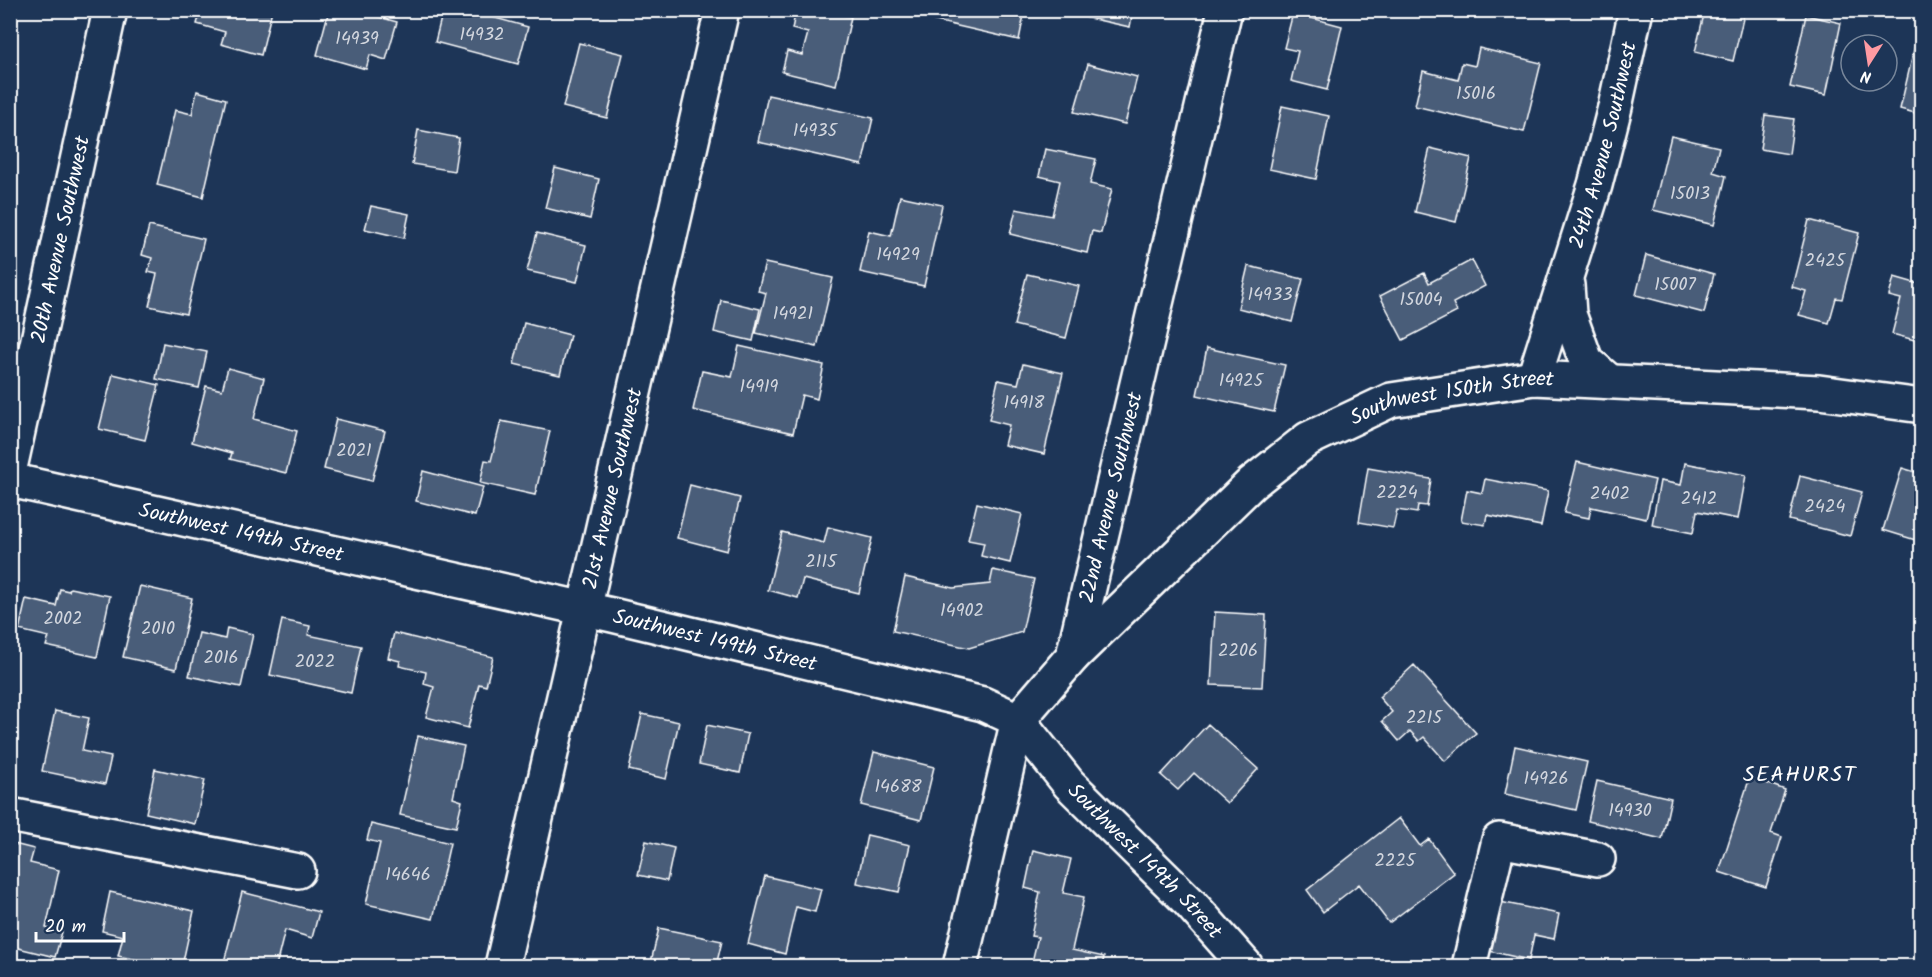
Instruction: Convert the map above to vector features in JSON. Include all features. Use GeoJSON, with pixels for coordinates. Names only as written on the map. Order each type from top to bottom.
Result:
{"type":"FeatureCollection","features":[{"type":"Feature","properties":{"kind":"street","name":"20th Avenue Southwest"},"geometry":{"type":"LineString","coordinates":[[10,468],[110,10]]}},
{"type":"Feature","properties":{"kind":"street","name":"21st Avenue Southwest"},"geometry":{"type":"LineString","coordinates":[[502,966],[722,10]]}},
{"type":"Feature","properties":{"kind":"street","name":"22nd Avenue Southwest"},"geometry":{"type":"LineString","coordinates":[[960,966],[1018,720],[1072,656],[1225,10]]}},
{"type":"Feature","properties":{"kind":"street","name":"24th Avenue Southwest"},"geometry":{"type":"LineString","coordinates":[[1534,378],[1596,185],[1636,10]]}},
{"type":"Feature","properties":{"kind":"street","name":"24th Avenue Southwest"},"geometry":{"type":"LineString","coordinates":[[1566,277],[1569,314],[1586,361],[1609,381]]}},
{"type":"Feature","properties":{"kind":"street","name":"Southwest 150th Street"},"geometry":{"type":"LineString","coordinates":[[1072,656],[1252,483],[1308,439],[1392,400],[1534,378],[1819,392],[1922,406]]}},
{"type":"Feature","properties":{"kind":"street","name":"Southwest 149th Street"},"geometry":{"type":"LineString","coordinates":[[10,480],[585,609],[983,704],[1018,720],[1069,784],[1190,902],[1246,966]]}},
{"type":"Feature","properties":{"kind":"street"},"geometry":{"type":"LineString","coordinates":[[10,815],[298,871]]}},
{"type":"Feature","properties":{"kind":"street"},"geometry":{"type":"LineString","coordinates":[[1469,966],[1499,840],[1598,859]]}},
{"type":"Feature","properties":{"kind":"building"},"geometry":{"type":"Polygon","coordinates":[[[201,10],[272,10],[261,55],[221,44],[225,32],[197,24],[201,10]]]}},
{"type":"Feature","properties":{"kind":"building"},"geometry":{"type":"Polygon","coordinates":[[[329,10],[354,10],[397,22],[386,60],[370,55],[366,69],[317,55],[329,10]]]}},
{"type":"Feature","properties":{"kind":"building"},"geometry":{"type":"Polygon","coordinates":[[[443,10],[467,10],[528,27],[518,64],[435,42],[443,10]]]}},
{"type":"Feature","properties":{"kind":"building"},"geometry":{"type":"Polygon","coordinates":[[[796,10],[821,10],[851,17],[836,85],[782,72],[787,51],[802,55],[808,33],[792,29],[796,10]]]}},
{"type":"Feature","properties":{"kind":"building"},"geometry":{"type":"Polygon","coordinates":[[[920,10],[1025,10],[1019,40],[918,17],[920,10]]]}},
{"type":"Feature","properties":{"kind":"building"},"geometry":{"type":"Polygon","coordinates":[[[1052,10],[1133,10],[1130,27],[1052,10]]]}},
{"type":"Feature","properties":{"kind":"building"},"geometry":{"type":"Polygon","coordinates":[[[1705,10],[1745,10],[1733,61],[1695,52],[1705,10]]]}},
{"type":"Feature","properties":{"kind":"building"},"geometry":{"type":"Polygon","coordinates":[[[1293,13],[1342,26],[1327,90],[1291,81],[1298,51],[1284,48],[1293,13]]]}},
{"type":"Feature","properties":{"kind":"building"},"geometry":{"type":"Polygon","coordinates":[[[1806,15],[1841,23],[1826,95],[1790,87],[1806,15]]]}},
{"type":"Feature","properties":{"kind":"building"},"geometry":{"type":"Polygon","coordinates":[[[1916,41],[1922,42],[1922,115],[1900,109],[1916,41]]]}},
{"type":"Feature","properties":{"kind":"building"},"geometry":{"type":"Polygon","coordinates":[[[579,43],[623,54],[607,118],[563,107],[579,43]]]}},
{"type":"Feature","properties":{"kind":"building"},"geometry":{"type":"Polygon","coordinates":[[[1479,48],[1541,63],[1524,132],[1415,106],[1423,71],[1458,80],[1462,63],[1475,66],[1479,48]]]}},
{"type":"Feature","properties":{"kind":"building"},"geometry":{"type":"Polygon","coordinates":[[[1088,64],[1137,77],[1125,124],[1074,112],[1088,64]]]}},
{"type":"Feature","properties":{"kind":"building"},"geometry":{"type":"Polygon","coordinates":[[[10,68],[15,69],[10,91],[10,68]]]}},
{"type":"Feature","properties":{"kind":"building"},"geometry":{"type":"Polygon","coordinates":[[[197,91],[226,99],[203,197],[157,185],[175,110],[192,114],[197,91]]]}},
{"type":"Feature","properties":{"kind":"building"},"geometry":{"type":"Polygon","coordinates":[[[768,95],[873,118],[862,165],[758,142],[768,95]]]}},
{"type":"Feature","properties":{"kind":"building"},"geometry":{"type":"Polygon","coordinates":[[[1282,106],[1329,116],[1316,179],[1269,169],[1282,106]]]}},
{"type":"Feature","properties":{"kind":"building"},"geometry":{"type":"Polygon","coordinates":[[[1765,115],[1794,119],[1789,154],[1760,149],[1765,115]]]}},
{"type":"Feature","properties":{"kind":"building"},"geometry":{"type":"Polygon","coordinates":[[[418,130],[459,138],[454,171],[412,164],[418,130]]]}},
{"type":"Feature","properties":{"kind":"building"},"geometry":{"type":"Polygon","coordinates":[[[1671,136],[1719,147],[1713,172],[1726,176],[1714,225],[1653,210],[1671,136]]]}},
{"type":"Feature","properties":{"kind":"building"},"geometry":{"type":"Polygon","coordinates":[[[1430,148],[1471,158],[1456,222],[1415,212],[1430,148]]]}},
{"type":"Feature","properties":{"kind":"building"},"geometry":{"type":"Polygon","coordinates":[[[1045,149],[1096,159],[1090,184],[1112,189],[1101,233],[1092,231],[1087,253],[1010,234],[1016,209],[1052,216],[1060,181],[1039,176],[1045,149]]]}},
{"type":"Feature","properties":{"kind":"building"},"geometry":{"type":"Polygon","coordinates":[[[555,168],[599,179],[590,219],[545,208],[555,168]]]}},
{"type":"Feature","properties":{"kind":"building"},"geometry":{"type":"Polygon","coordinates":[[[900,196],[942,205],[924,286],[860,272],[869,231],[891,236],[900,196]]]}},
{"type":"Feature","properties":{"kind":"building"},"geometry":{"type":"Polygon","coordinates":[[[371,206],[409,214],[404,238],[365,229],[371,206]]]}},
{"type":"Feature","properties":{"kind":"building"},"geometry":{"type":"Polygon","coordinates":[[[1809,220],[1859,233],[1842,299],[1836,298],[1829,323],[1799,315],[1806,291],[1792,287],[1809,220]]]}},
{"type":"Feature","properties":{"kind":"building"},"geometry":{"type":"Polygon","coordinates":[[[149,226],[204,239],[186,314],[149,306],[157,274],[148,272],[152,258],[142,255],[149,226]]]}},
{"type":"Feature","properties":{"kind":"building"},"geometry":{"type":"Polygon","coordinates":[[[537,233],[586,245],[577,282],[527,271],[537,233]]]}},
{"type":"Feature","properties":{"kind":"building"},"geometry":{"type":"Polygon","coordinates":[[[1646,255],[1714,274],[1704,313],[1636,295],[1646,255]]]}},
{"type":"Feature","properties":{"kind":"building"},"geometry":{"type":"Polygon","coordinates":[[[1472,260],[1485,286],[1453,303],[1457,312],[1403,340],[1380,296],[1424,273],[1429,283],[1472,260]]]}},
{"type":"Feature","properties":{"kind":"building"},"geometry":{"type":"Polygon","coordinates":[[[765,263],[833,278],[817,347],[756,333],[766,293],[758,291],[765,263]]]}},
{"type":"Feature","properties":{"kind":"building"},"geometry":{"type":"Polygon","coordinates":[[[1248,266],[1303,279],[1292,322],[1238,308],[1248,266]]]}},
{"type":"Feature","properties":{"kind":"building"},"geometry":{"type":"Polygon","coordinates":[[[1027,274],[1079,286],[1066,338],[1014,325],[1027,274]]]}},
{"type":"Feature","properties":{"kind":"building"},"geometry":{"type":"Polygon","coordinates":[[[1894,277],[1922,285],[1922,342],[1892,334],[1901,299],[1889,296],[1894,277]]]}},
{"type":"Feature","properties":{"kind":"building"},"geometry":{"type":"Polygon","coordinates":[[[721,300],[760,309],[753,341],[714,332],[721,300]]]}},
{"type":"Feature","properties":{"kind":"building"},"geometry":{"type":"Polygon","coordinates":[[[524,323],[570,335],[560,375],[514,364],[524,323]]]}},
{"type":"Feature","properties":{"kind":"building"},"geometry":{"type":"Polygon","coordinates":[[[163,343],[207,352],[199,388],[156,379],[163,343]]]}},
{"type":"Feature","properties":{"kind":"building"},"geometry":{"type":"Polygon","coordinates":[[[739,346],[824,365],[817,399],[802,395],[793,433],[693,410],[702,371],[732,377],[739,346]]]}},
{"type":"Feature","properties":{"kind":"building"},"geometry":{"type":"Polygon","coordinates":[[[1207,348],[1285,365],[1274,412],[1197,395],[1207,348]]]}},
{"type":"Feature","properties":{"kind":"building"},"geometry":{"type":"Polygon","coordinates":[[[1023,364],[1063,373],[1044,454],[1004,445],[1009,425],[989,420],[998,380],[1018,384],[1023,364]]]}},
{"type":"Feature","properties":{"kind":"building"},"geometry":{"type":"Polygon","coordinates":[[[228,368],[264,378],[254,419],[297,431],[286,473],[230,459],[232,453],[192,442],[206,386],[222,390],[228,368]]]}},
{"type":"Feature","properties":{"kind":"building"},"geometry":{"type":"Polygon","coordinates":[[[113,374],[159,385],[145,440],[99,429],[113,374]]]}},
{"type":"Feature","properties":{"kind":"building"},"geometry":{"type":"Polygon","coordinates":[[[336,419],[385,431],[372,481],[324,469],[336,419]]]}},
{"type":"Feature","properties":{"kind":"building"},"geometry":{"type":"Polygon","coordinates":[[[501,421],[550,431],[535,495],[480,483],[485,460],[491,461],[501,421]]]}},
{"type":"Feature","properties":{"kind":"building"},"geometry":{"type":"Polygon","coordinates":[[[1577,462],[1655,480],[1646,519],[1591,507],[1589,518],[1564,513],[1577,462]]]}},
{"type":"Feature","properties":{"kind":"building"},"geometry":{"type":"Polygon","coordinates":[[[1685,463],[1746,475],[1738,519],[1697,511],[1693,533],[1652,525],[1660,481],[1681,485],[1685,463]]]}},
{"type":"Feature","properties":{"kind":"building"},"geometry":{"type":"Polygon","coordinates":[[[1368,468],[1431,479],[1427,506],[1418,505],[1417,513],[1397,510],[1393,528],[1359,522],[1368,468]]]}},
{"type":"Feature","properties":{"kind":"building"},"geometry":{"type":"Polygon","coordinates":[[[1902,468],[1922,474],[1922,542],[1883,530],[1902,468]]]}},
{"type":"Feature","properties":{"kind":"building"},"geometry":{"type":"Polygon","coordinates":[[[423,471],[483,487],[475,516],[416,501],[423,471]]]}},
{"type":"Feature","properties":{"kind":"building"},"geometry":{"type":"Polygon","coordinates":[[[1800,476],[1862,492],[1850,536],[1789,520],[1800,476]]]}},
{"type":"Feature","properties":{"kind":"building"},"geometry":{"type":"Polygon","coordinates":[[[1485,479],[1548,491],[1541,526],[1487,515],[1485,525],[1461,521],[1467,490],[1482,493],[1485,479]]]}},
{"type":"Feature","properties":{"kind":"building"},"geometry":{"type":"Polygon","coordinates":[[[690,485],[740,498],[727,551],[677,538],[690,485]]]}},
{"type":"Feature","properties":{"kind":"building"},"geometry":{"type":"Polygon","coordinates":[[[977,503],[1022,514],[1010,563],[981,556],[984,543],[968,540],[977,503]]]}},
{"type":"Feature","properties":{"kind":"building"},"geometry":{"type":"Polygon","coordinates":[[[828,527],[872,538],[859,593],[803,579],[798,598],[768,590],[782,532],[824,543],[828,527]]]}},
{"type":"Feature","properties":{"kind":"building"},"geometry":{"type":"Polygon","coordinates":[[[993,570],[1034,579],[1022,632],[969,648],[893,631],[905,577],[953,588],[990,584],[993,570]]]}},
{"type":"Feature","properties":{"kind":"building"},"geometry":{"type":"Polygon","coordinates":[[[140,586],[192,598],[176,669],[123,657],[140,586]]]}},
{"type":"Feature","properties":{"kind":"building"},"geometry":{"type":"Polygon","coordinates":[[[70,588],[110,596],[97,657],[46,646],[49,637],[19,630],[26,599],[56,606],[60,589],[69,591],[70,588]]]}},
{"type":"Feature","properties":{"kind":"building"},"geometry":{"type":"Polygon","coordinates":[[[1215,612],[1266,615],[1262,687],[1211,685],[1215,612]]]}},
{"type":"Feature","properties":{"kind":"building"},"geometry":{"type":"Polygon","coordinates":[[[282,620],[310,626],[308,635],[361,646],[351,693],[270,675],[282,620]]]}},
{"type":"Feature","properties":{"kind":"building"},"geometry":{"type":"Polygon","coordinates":[[[227,628],[253,634],[241,687],[189,676],[199,633],[225,639],[227,628]]]}},
{"type":"Feature","properties":{"kind":"building"},"geometry":{"type":"Polygon","coordinates":[[[394,633],[493,657],[486,686],[479,684],[468,728],[426,717],[434,687],[424,684],[426,672],[399,666],[400,661],[388,658],[394,633]]]}},
{"type":"Feature","properties":{"kind":"building"},"geometry":{"type":"Polygon","coordinates":[[[1414,665],[1476,733],[1445,761],[1424,737],[1419,741],[1410,731],[1399,741],[1382,721],[1392,712],[1379,697],[1414,665]]]}},
{"type":"Feature","properties":{"kind":"building"},"geometry":{"type":"Polygon","coordinates":[[[55,711],[89,718],[82,751],[111,757],[105,784],[42,771],[55,711]]]}},
{"type":"Feature","properties":{"kind":"building"},"geometry":{"type":"Polygon","coordinates":[[[642,714],[679,722],[666,779],[629,770],[642,714]]]}},
{"type":"Feature","properties":{"kind":"building"},"geometry":{"type":"Polygon","coordinates":[[[1208,724],[1258,769],[1227,803],[1194,773],[1178,790],[1161,775],[1208,724]]]}},
{"type":"Feature","properties":{"kind":"building"},"geometry":{"type":"Polygon","coordinates":[[[707,725],[748,734],[740,773],[699,764],[707,725]]]}},
{"type":"Feature","properties":{"kind":"building"},"geometry":{"type":"Polygon","coordinates":[[[418,736],[464,746],[453,798],[462,801],[456,827],[400,815],[418,736]]]}},
{"type":"Feature","properties":{"kind":"building"},"geometry":{"type":"Polygon","coordinates":[[[1515,746],[1587,762],[1576,810],[1505,794],[1515,746]]]}},
{"type":"Feature","properties":{"kind":"building"},"geometry":{"type":"Polygon","coordinates":[[[874,752],[934,767],[921,820],[861,805],[874,752]]]}},
{"type":"Feature","properties":{"kind":"building"},"geometry":{"type":"Polygon","coordinates":[[[155,769],[205,780],[195,824],[146,813],[155,769]]]}},
{"type":"Feature","properties":{"kind":"building"},"geometry":{"type":"Polygon","coordinates":[[[1750,777],[1785,790],[1771,833],[1782,837],[1766,887],[1719,872],[1750,777]]]}},
{"type":"Feature","properties":{"kind":"building"},"geometry":{"type":"Polygon","coordinates":[[[1597,781],[1671,798],[1662,839],[1588,821],[1597,781]]]}},
{"type":"Feature","properties":{"kind":"building"},"geometry":{"type":"Polygon","coordinates":[[[1399,818],[1420,846],[1429,839],[1454,873],[1389,923],[1359,884],[1323,912],[1307,890],[1399,818]]]}},
{"type":"Feature","properties":{"kind":"building"},"geometry":{"type":"Polygon","coordinates":[[[371,824],[450,843],[433,919],[366,904],[380,843],[367,840],[371,824]]]}},
{"type":"Feature","properties":{"kind":"building"},"geometry":{"type":"Polygon","coordinates":[[[867,835],[910,845],[899,892],[857,883],[867,835]]]}},
{"type":"Feature","properties":{"kind":"building"},"geometry":{"type":"Polygon","coordinates":[[[646,841],[674,848],[667,881],[638,875],[646,841]]]}},
{"type":"Feature","properties":{"kind":"building"},"geometry":{"type":"Polygon","coordinates":[[[10,843],[34,849],[30,863],[59,870],[46,928],[62,932],[55,957],[10,946],[10,843]]]}},
{"type":"Feature","properties":{"kind":"building"},"geometry":{"type":"Polygon","coordinates":[[[1033,850],[1071,859],[1063,893],[1084,897],[1072,950],[1104,957],[1102,966],[1031,966],[1038,937],[1031,936],[1040,892],[1025,888],[1033,850]]]}},
{"type":"Feature","properties":{"kind":"building"},"geometry":{"type":"Polygon","coordinates":[[[765,876],[821,889],[815,912],[796,907],[785,954],[748,944],[765,876]]]}},
{"type":"Feature","properties":{"kind":"building"},"geometry":{"type":"Polygon","coordinates":[[[110,892],[194,911],[182,966],[168,966],[118,956],[123,936],[102,931],[110,892]]]}},
{"type":"Feature","properties":{"kind":"building"},"geometry":{"type":"Polygon","coordinates":[[[242,892],[319,912],[312,938],[285,930],[276,966],[223,966],[242,892]]]}},
{"type":"Feature","properties":{"kind":"building"},"geometry":{"type":"Polygon","coordinates":[[[1500,902],[1559,914],[1554,939],[1534,935],[1529,960],[1489,951],[1500,902]]]}},
{"type":"Feature","properties":{"kind":"building"},"geometry":{"type":"Polygon","coordinates":[[[659,928],[722,941],[716,966],[650,966],[659,928]]]}},
{"type":"Feature","properties":{"kind":"district","name":"SEAHURST"},"geometry":{"type":"Point","coordinates":[1800,773]}}]}
